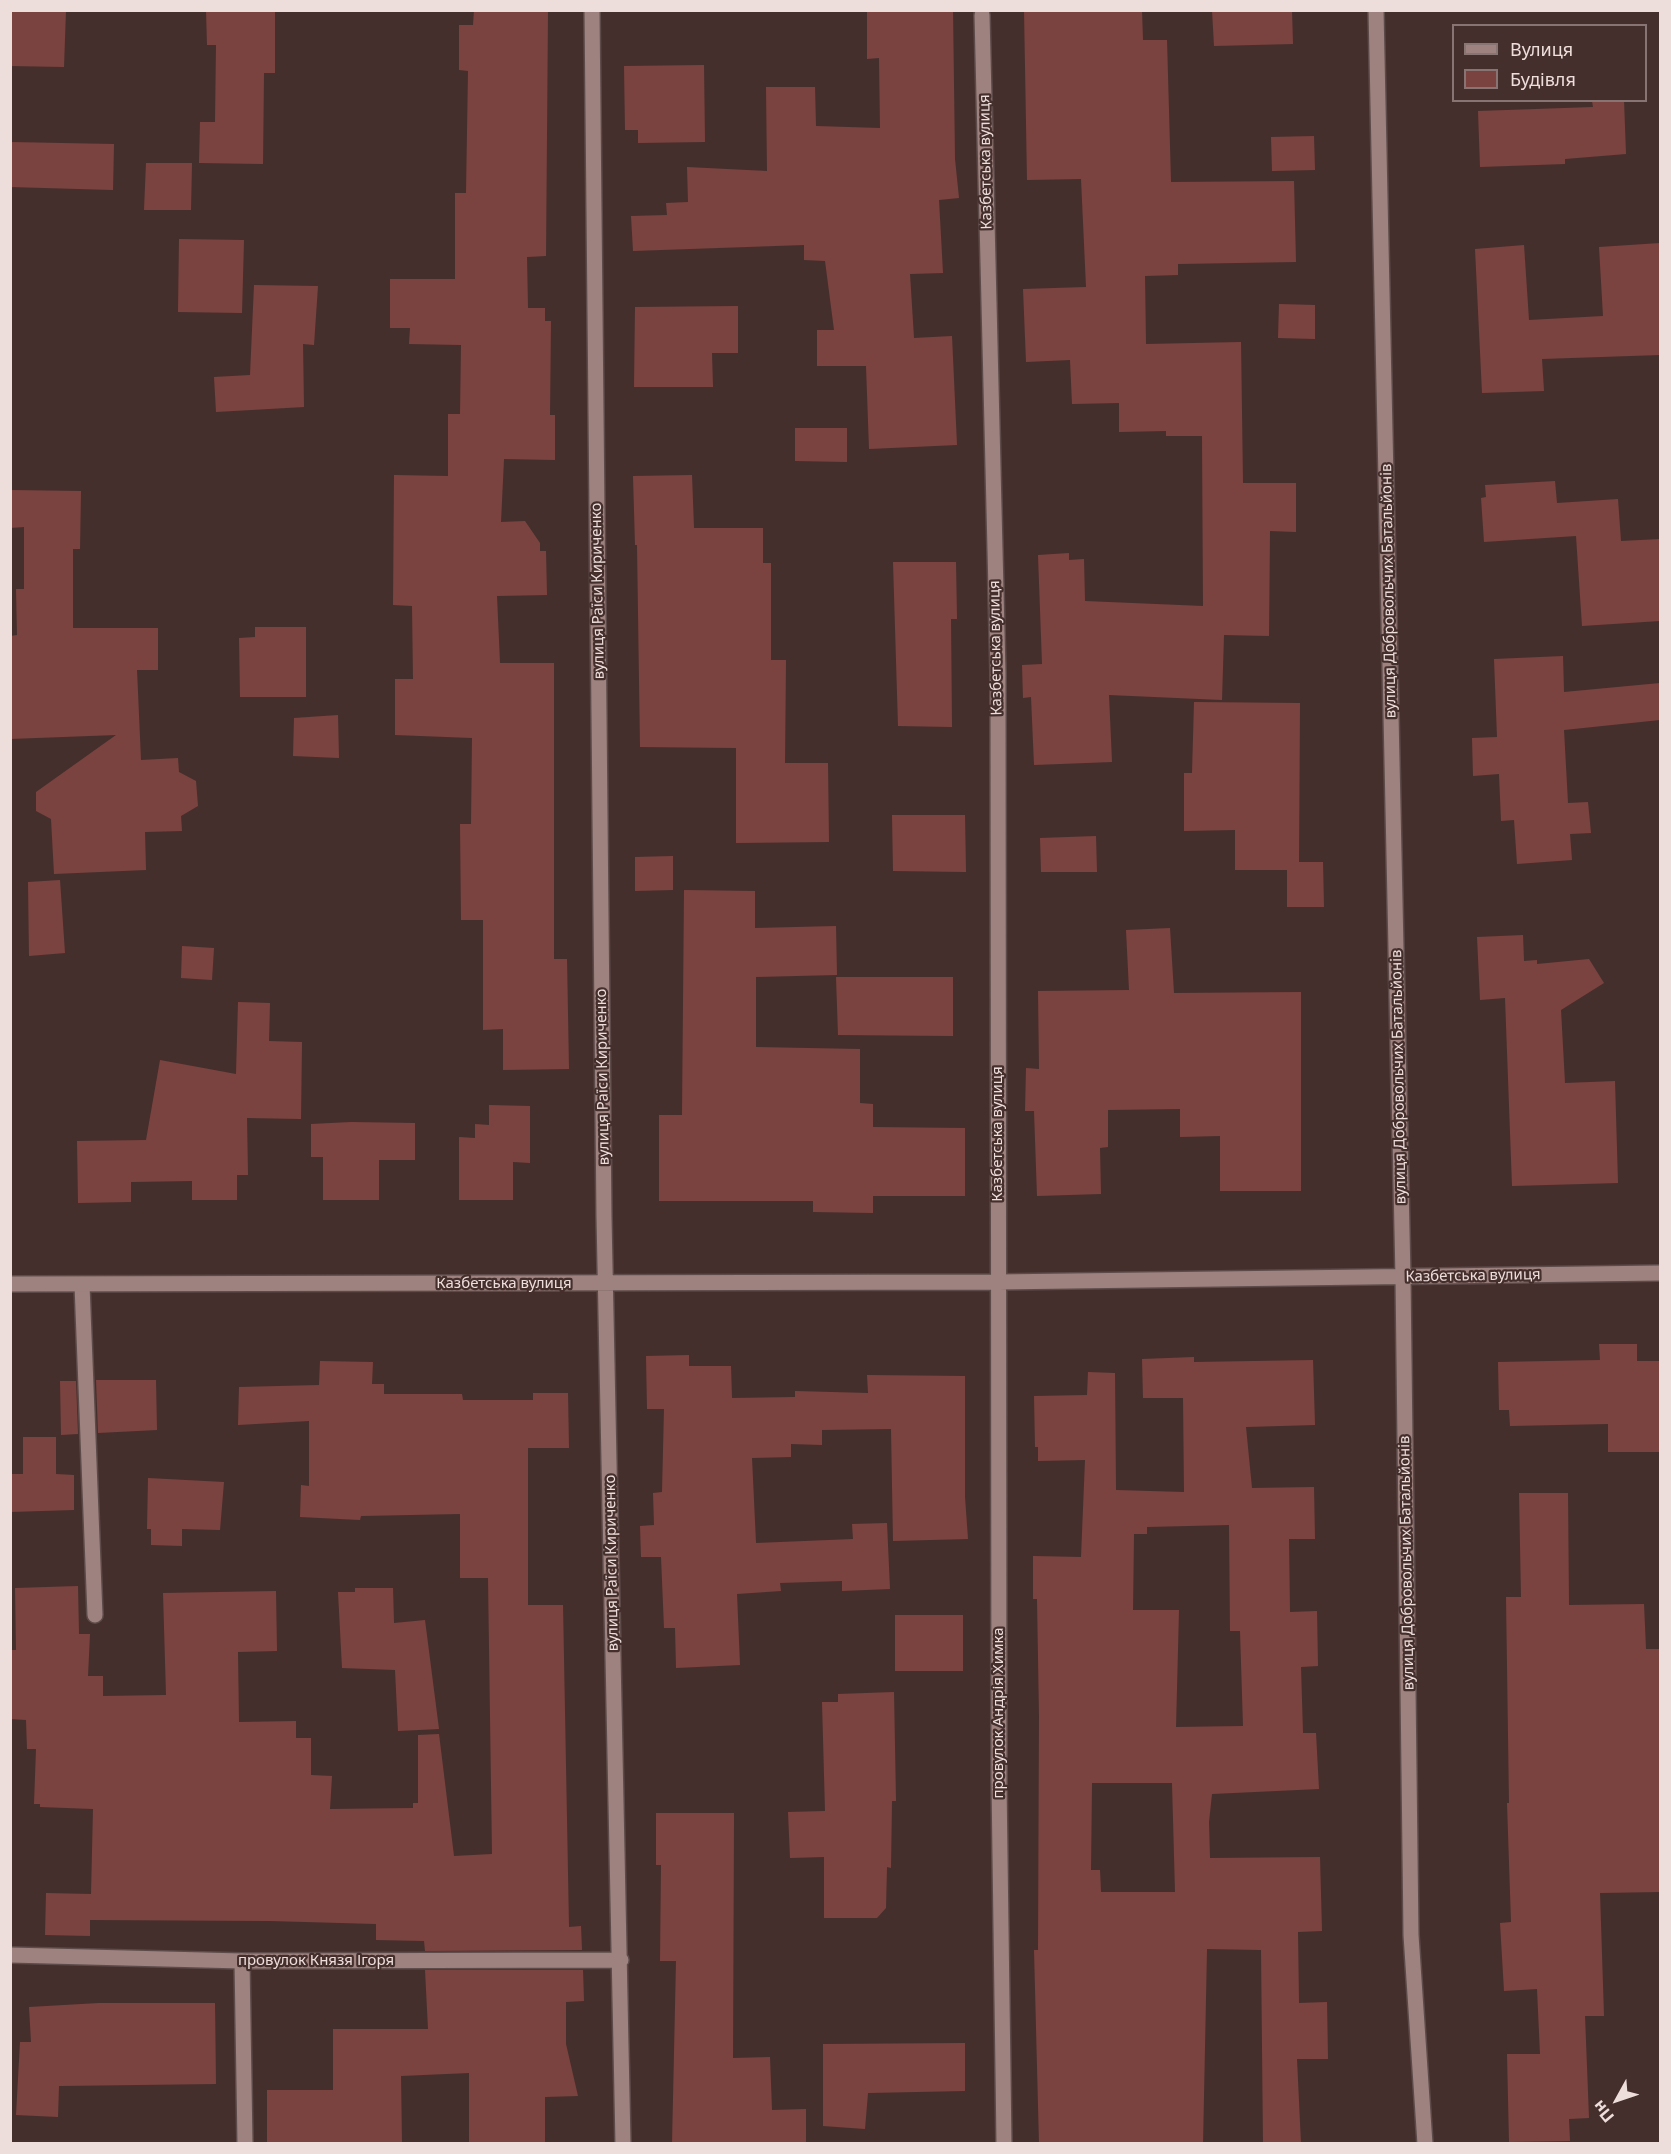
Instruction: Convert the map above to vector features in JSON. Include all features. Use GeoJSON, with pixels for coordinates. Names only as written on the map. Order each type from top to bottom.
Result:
{"type":"FeatureCollection","features":[{"type":"Feature","properties":{"kind":"street","name":"вулиця Раїси Кириченко"},"geometry":{"type":"LineString","coordinates":[[592,10],[605,1283],[621,1960],[623,2144]]}},
{"type":"Feature","properties":{"kind":"street","name":"вулиця Добровольчих Батальйонів"},"geometry":{"type":"LineString","coordinates":[[1376,10],[1403,1277],[1412,1935],[1425,2144]]}},
{"type":"Feature","properties":{"kind":"street","name":"Казбетська вулиця"},"geometry":{"type":"LineString","coordinates":[[982,15],[998,673],[998,1282]]}},
{"type":"Feature","properties":{"kind":"street","name":"Казбетська вулиця"},"geometry":{"type":"LineString","coordinates":[[10,1284],[998,1282],[1660,1273]]}},
{"type":"Feature","properties":{"kind":"street","name":"провулок Андрія Химка"},"geometry":{"type":"LineString","coordinates":[[998,1282],[999,1783],[1004,2144]]}},
{"type":"Feature","properties":{"kind":"street"},"geometry":{"type":"LineString","coordinates":[[82,1285],[95,1615]]}},
{"type":"Feature","properties":{"kind":"street","name":"провулок Князя Ігоря"},"geometry":{"type":"LineString","coordinates":[[10,1955],[243,1961],[621,1960]]}},
{"type":"Feature","properties":{"kind":"street"},"geometry":{"type":"LineString","coordinates":[[243,1961],[245,2144]]}},
{"type":"Feature","properties":{"kind":"building"},"geometry":{"type":"Polygon","coordinates":[[[10,10],[66,10],[64,67],[10,66],[10,10]]]}},
{"type":"Feature","properties":{"kind":"building"},"geometry":{"type":"Polygon","coordinates":[[[206,10],[275,10],[275,73],[264,73],[263,164],[199,163],[200,122],[215,122],[216,45],[207,45],[206,10]]]}},
{"type":"Feature","properties":{"kind":"building"},"geometry":{"type":"Polygon","coordinates":[[[474,10],[548,10],[546,256],[527,257],[528,308],[545,308],[545,321],[551,321],[550,415],[555,415],[555,460],[504,459],[501,522],[525,521],[540,543],[540,551],[546,551],[547,595],[497,596],[500,663],[554,663],[554,959],[567,959],[569,1069],[503,1070],[503,1029],[483,1030],[483,920],[461,920],[460,824],[471,824],[472,738],[395,735],[395,679],[413,679],[412,606],[393,605],[394,475],[448,476],[448,414],[460,414],[461,345],[409,344],[410,328],[390,328],[390,279],[455,279],[455,193],[466,193],[468,71],[459,70],[459,25],[473,25],[474,10]]]}},
{"type":"Feature","properties":{"kind":"building"},"geometry":{"type":"Polygon","coordinates":[[[867,10],[953,10],[955,159],[959,198],[939,200],[943,273],[910,274],[914,338],[952,336],[957,445],[869,449],[866,366],[817,366],[817,330],[834,330],[825,261],[804,260],[804,245],[633,251],[631,216],[667,215],[666,203],[688,202],[687,167],[767,171],[766,87],[815,87],[816,126],[880,128],[879,58],[867,59],[867,10]]]}},
{"type":"Feature","properties":{"kind":"building"},"geometry":{"type":"Polygon","coordinates":[[[1024,10],[1142,10],[1143,40],[1167,40],[1171,182],[1294,181],[1296,262],[1178,264],[1178,275],[1145,276],[1146,344],[1241,342],[1243,483],[1296,483],[1296,532],[1270,531],[1269,636],[1224,635],[1222,700],[1109,695],[1112,762],[1034,765],[1031,697],[1023,698],[1022,665],[1042,664],[1038,555],[1069,553],[1069,560],[1084,559],[1085,601],[1203,606],[1202,436],[1166,436],[1166,431],[1119,432],[1119,403],[1072,404],[1070,360],[1026,362],[1023,289],[1086,287],[1081,179],[1027,180],[1024,10]]]}},
{"type":"Feature","properties":{"kind":"building"},"geometry":{"type":"Polygon","coordinates":[[[1212,10],[1292,10],[1293,44],[1214,46],[1212,10]]]}},
{"type":"Feature","properties":{"kind":"building"},"geometry":{"type":"Polygon","coordinates":[[[704,65],[705,142],[638,143],[638,130],[625,130],[624,66],[704,65]]]}},
{"type":"Feature","properties":{"kind":"building"},"geometry":{"type":"Polygon","coordinates":[[[1592,102],[1624,102],[1626,154],[1565,159],[1565,164],[1480,167],[1478,111],[1593,107],[1592,102]]]}},
{"type":"Feature","properties":{"kind":"building"},"geometry":{"type":"Polygon","coordinates":[[[1314,136],[1315,170],[1272,171],[1271,137],[1314,136]]]}},
{"type":"Feature","properties":{"kind":"building"},"geometry":{"type":"Polygon","coordinates":[[[10,142],[114,144],[113,190],[10,187],[10,142]]]}},
{"type":"Feature","properties":{"kind":"building"},"geometry":{"type":"Polygon","coordinates":[[[146,163],[192,163],[191,210],[144,210],[146,163]]]}},
{"type":"Feature","properties":{"kind":"building"},"geometry":{"type":"Polygon","coordinates":[[[179,239],[244,240],[242,313],[178,312],[179,239]]]}},
{"type":"Feature","properties":{"kind":"building"},"geometry":{"type":"Polygon","coordinates":[[[1660,243],[1660,355],[1542,359],[1544,391],[1482,393],[1475,249],[1524,245],[1529,320],[1603,316],[1599,247],[1660,243]]]}},
{"type":"Feature","properties":{"kind":"building"},"geometry":{"type":"Polygon","coordinates":[[[254,285],[318,286],[314,345],[303,344],[304,407],[216,412],[214,377],[250,375],[254,285]]]}},
{"type":"Feature","properties":{"kind":"building"},"geometry":{"type":"Polygon","coordinates":[[[1279,304],[1315,305],[1315,339],[1278,338],[1279,304]]]}},
{"type":"Feature","properties":{"kind":"building"},"geometry":{"type":"Polygon","coordinates":[[[738,306],[738,353],[712,353],[713,387],[634,387],[635,307],[738,306]]]}},
{"type":"Feature","properties":{"kind":"building"},"geometry":{"type":"Polygon","coordinates":[[[795,428],[847,428],[847,462],[795,461],[795,428]]]}},
{"type":"Feature","properties":{"kind":"building"},"geometry":{"type":"Polygon","coordinates":[[[692,475],[694,528],[763,528],[763,563],[771,563],[771,660],[786,660],[785,763],[828,763],[829,842],[736,843],[736,748],[640,747],[637,545],[635,545],[633,476],[692,475]]]}},
{"type":"Feature","properties":{"kind":"building"},"geometry":{"type":"Polygon","coordinates":[[[1555,481],[1557,503],[1618,499],[1621,541],[1660,539],[1660,621],[1582,626],[1576,536],[1484,542],[1481,498],[1486,497],[1485,485],[1555,481]]]}},
{"type":"Feature","properties":{"kind":"building"},"geometry":{"type":"Polygon","coordinates":[[[10,490],[81,491],[80,549],[73,549],[73,628],[158,628],[158,670],[137,670],[141,760],[178,758],[179,772],[196,781],[198,806],[181,816],[182,831],[145,832],[146,870],[54,874],[51,819],[36,811],[36,792],[116,735],[10,739],[10,636],[17,635],[16,589],[24,589],[24,527],[10,528],[10,490]]]}},
{"type":"Feature","properties":{"kind":"building"},"geometry":{"type":"Polygon","coordinates":[[[893,562],[956,562],[957,619],[951,619],[952,727],[898,726],[893,562]]]}},
{"type":"Feature","properties":{"kind":"building"},"geometry":{"type":"Polygon","coordinates":[[[255,627],[306,627],[306,697],[240,697],[239,638],[255,637],[255,627]]]}},
{"type":"Feature","properties":{"kind":"building"},"geometry":{"type":"Polygon","coordinates":[[[1563,656],[1564,692],[1660,683],[1660,720],[1564,730],[1568,803],[1588,802],[1591,833],[1570,834],[1572,860],[1517,864],[1514,820],[1501,821],[1499,774],[1473,776],[1472,738],[1497,737],[1494,659],[1563,656]]]}},
{"type":"Feature","properties":{"kind":"building"},"geometry":{"type":"Polygon","coordinates":[[[1194,702],[1300,703],[1299,862],[1323,862],[1324,907],[1287,907],[1287,870],[1235,870],[1235,830],[1184,831],[1184,773],[1192,773],[1194,702]]]}},
{"type":"Feature","properties":{"kind":"building"},"geometry":{"type":"Polygon","coordinates":[[[338,715],[339,758],[293,756],[294,718],[338,715]]]}},
{"type":"Feature","properties":{"kind":"building"},"geometry":{"type":"Polygon","coordinates":[[[892,815],[965,815],[966,872],[893,871],[892,815]]]}},
{"type":"Feature","properties":{"kind":"building"},"geometry":{"type":"Polygon","coordinates":[[[1096,836],[1097,872],[1041,872],[1040,838],[1096,836]]]}},
{"type":"Feature","properties":{"kind":"building"},"geometry":{"type":"Polygon","coordinates":[[[673,856],[673,890],[635,891],[635,857],[673,856]]]}},
{"type":"Feature","properties":{"kind":"building"},"geometry":{"type":"Polygon","coordinates":[[[60,880],[65,953],[29,956],[28,882],[60,880]]]}},
{"type":"Feature","properties":{"kind":"building"},"geometry":{"type":"Polygon","coordinates":[[[684,890],[755,891],[755,928],[836,926],[837,975],[756,977],[756,1047],[860,1049],[860,1103],[873,1104],[873,1127],[965,1128],[965,1196],[873,1196],[873,1213],[813,1212],[813,1201],[659,1201],[659,1115],[682,1115],[684,890]]]}},
{"type":"Feature","properties":{"kind":"building"},"geometry":{"type":"Polygon","coordinates":[[[1170,928],[1174,993],[1301,992],[1301,1191],[1220,1191],[1220,1136],[1180,1137],[1180,1109],[1108,1110],[1108,1147],[1100,1148],[1101,1194],[1037,1196],[1034,1111],[1025,1111],[1026,1068],[1039,1069],[1038,991],[1129,990],[1126,930],[1170,928]]]}},
{"type":"Feature","properties":{"kind":"building"},"geometry":{"type":"Polygon","coordinates":[[[1523,935],[1524,961],[1537,960],[1537,964],[1589,959],[1604,983],[1561,1010],[1565,1083],[1615,1081],[1618,1183],[1512,1186],[1505,998],[1480,1000],[1477,937],[1523,935]]]}},
{"type":"Feature","properties":{"kind":"building"},"geometry":{"type":"Polygon","coordinates":[[[182,946],[214,948],[212,980],[181,978],[182,946]]]}},
{"type":"Feature","properties":{"kind":"building"},"geometry":{"type":"Polygon","coordinates":[[[836,977],[953,977],[953,1036],[838,1035],[836,977]]]}},
{"type":"Feature","properties":{"kind":"building"},"geometry":{"type":"Polygon","coordinates":[[[238,1002],[270,1003],[269,1041],[302,1042],[301,1119],[247,1118],[248,1175],[237,1175],[237,1200],[192,1200],[192,1181],[131,1182],[131,1202],[78,1203],[77,1141],[146,1140],[160,1060],[236,1074],[238,1002]]]}},
{"type":"Feature","properties":{"kind":"building"},"geometry":{"type":"Polygon","coordinates":[[[489,1105],[530,1106],[530,1163],[513,1162],[513,1200],[459,1200],[459,1137],[475,1138],[475,1124],[489,1125],[489,1105]]]}},
{"type":"Feature","properties":{"kind":"building"},"geometry":{"type":"Polygon","coordinates":[[[415,1123],[415,1160],[379,1160],[379,1200],[323,1200],[323,1157],[311,1157],[311,1124],[415,1123]]]}},
{"type":"Feature","properties":{"kind":"building"},"geometry":{"type":"Polygon","coordinates":[[[1599,1344],[1637,1344],[1637,1361],[1660,1361],[1660,1452],[1608,1452],[1608,1424],[1510,1426],[1509,1410],[1499,1410],[1498,1362],[1600,1360],[1599,1344]]]}},
{"type":"Feature","properties":{"kind":"building"},"geometry":{"type":"Polygon","coordinates":[[[689,1355],[689,1366],[731,1366],[732,1398],[795,1397],[795,1391],[868,1393],[867,1375],[965,1376],[965,1497],[968,1539],[893,1541],[891,1429],[822,1430],[822,1445],[791,1444],[791,1457],[752,1458],[756,1543],[853,1539],[852,1524],[887,1523],[890,1589],[842,1591],[842,1581],[780,1583],[781,1591],[737,1594],[740,1665],[676,1668],[675,1628],[664,1628],[661,1557],[641,1557],[640,1526],[654,1525],[653,1493],[662,1492],[664,1409],[647,1409],[646,1356],[689,1355]]]}},
{"type":"Feature","properties":{"kind":"building"},"geometry":{"type":"Polygon","coordinates":[[[1194,1357],[1194,1362],[1313,1360],[1315,1425],[1246,1427],[1252,1488],[1314,1487],[1315,1539],[1289,1539],[1290,1612],[1317,1611],[1318,1666],[1301,1667],[1303,1733],[1316,1733],[1319,1789],[1212,1794],[1209,1822],[1210,1858],[1320,1857],[1322,1931],[1298,1932],[1299,2003],[1327,2002],[1328,2059],[1297,2059],[1301,2144],[1263,2144],[1261,1950],[1207,1949],[1203,2144],[1039,2144],[1034,1950],[1038,1950],[1039,1716],[1037,1599],[1033,1599],[1033,1556],[1081,1557],[1085,1460],[1038,1461],[1038,1447],[1035,1447],[1034,1396],[1087,1395],[1088,1372],[1115,1373],[1116,1490],[1184,1492],[1183,1398],[1143,1398],[1142,1359],[1194,1357]],[[1229,1525],[1147,1527],[1147,1534],[1134,1534],[1133,1610],[1179,1610],[1176,1727],[1243,1726],[1240,1631],[1230,1631],[1229,1525]],[[1092,1783],[1091,1870],[1100,1870],[1101,1892],[1175,1892],[1172,1783],[1092,1783]]]}},
{"type":"Feature","properties":{"kind":"building"},"geometry":{"type":"Polygon","coordinates":[[[320,1361],[373,1362],[372,1384],[384,1384],[384,1394],[462,1394],[463,1400],[533,1400],[533,1393],[568,1393],[569,1448],[528,1448],[528,1605],[563,1605],[569,1927],[581,1926],[582,1950],[425,1951],[424,1941],[376,1940],[376,1924],[270,1921],[90,1920],[90,1936],[45,1935],[46,1893],[91,1894],[93,1809],[40,1807],[40,1804],[34,1804],[36,1749],[27,1749],[26,1720],[10,1719],[10,1650],[16,1650],[15,1588],[78,1586],[79,1634],[90,1634],[88,1676],[103,1676],[103,1696],[166,1695],[163,1593],[276,1591],[277,1651],[238,1652],[239,1722],[296,1721],[296,1738],[311,1738],[311,1775],[332,1776],[330,1809],[413,1808],[413,1803],[418,1803],[418,1735],[439,1734],[454,1856],[492,1854],[488,1578],[460,1578],[460,1514],[361,1516],[360,1520],[300,1517],[301,1485],[309,1486],[309,1421],[238,1425],[239,1387],[319,1385],[320,1361]]]}},
{"type":"Feature","properties":{"kind":"building"},"geometry":{"type":"Polygon","coordinates":[[[96,1380],[156,1380],[157,1430],[98,1433],[96,1380]]]}},
{"type":"Feature","properties":{"kind":"building"},"geometry":{"type":"Polygon","coordinates":[[[60,1381],[76,1381],[78,1434],[61,1435],[60,1381]]]}},
{"type":"Feature","properties":{"kind":"building"},"geometry":{"type":"Polygon","coordinates":[[[23,1437],[56,1437],[56,1474],[74,1475],[74,1510],[10,1512],[10,1474],[23,1474],[23,1437]]]}},
{"type":"Feature","properties":{"kind":"building"},"geometry":{"type":"Polygon","coordinates":[[[148,1478],[224,1482],[220,1530],[182,1529],[182,1546],[151,1545],[151,1529],[147,1529],[148,1478]]]}},
{"type":"Feature","properties":{"kind":"building"},"geometry":{"type":"Polygon","coordinates":[[[1519,1493],[1568,1493],[1569,1605],[1644,1604],[1646,1649],[1659,1649],[1660,1892],[1600,1893],[1604,2016],[1585,2016],[1589,2118],[1569,2119],[1570,2141],[1509,2142],[1507,2054],[1540,2054],[1537,1989],[1504,1991],[1500,1923],[1511,1922],[1507,1803],[1509,1803],[1506,1597],[1521,1597],[1519,1493]]]}},
{"type":"Feature","properties":{"kind":"building"},"geometry":{"type":"Polygon","coordinates":[[[355,1588],[393,1588],[394,1623],[425,1620],[439,1729],[398,1731],[395,1670],[342,1668],[338,1592],[355,1592],[355,1588]]]}},
{"type":"Feature","properties":{"kind":"building"},"geometry":{"type":"Polygon","coordinates":[[[895,1615],[963,1615],[963,1671],[895,1671],[895,1615]]]}},
{"type":"Feature","properties":{"kind":"building"},"geometry":{"type":"Polygon","coordinates":[[[894,1692],[896,1801],[892,1801],[891,1868],[887,1867],[886,1908],[877,1918],[824,1918],[824,1857],[790,1858],[788,1812],[825,1811],[822,1702],[838,1702],[838,1694],[894,1692]]]}},
{"type":"Feature","properties":{"kind":"building"},"geometry":{"type":"Polygon","coordinates":[[[656,1813],[734,1813],[733,2058],[770,2057],[772,2110],[806,2109],[806,2142],[672,2144],[676,1961],[660,1961],[661,1865],[656,1865],[656,1813]]]}},
{"type":"Feature","properties":{"kind":"building"},"geometry":{"type":"Polygon","coordinates":[[[425,1970],[583,1970],[584,2001],[566,2002],[566,2044],[578,2096],[545,2097],[545,2144],[469,2144],[469,2073],[401,2076],[402,2144],[267,2144],[267,2090],[333,2090],[333,2029],[428,2029],[425,1970]]]}},
{"type":"Feature","properties":{"kind":"building"},"geometry":{"type":"Polygon","coordinates":[[[99,2003],[215,2003],[216,2084],[59,2086],[58,2117],[16,2115],[20,2042],[31,2042],[29,2007],[99,2003]]]}},
{"type":"Feature","properties":{"kind":"building"},"geometry":{"type":"Polygon","coordinates":[[[965,2043],[965,2091],[868,2093],[865,2129],[823,2126],[823,2044],[965,2043]]]}}]}
